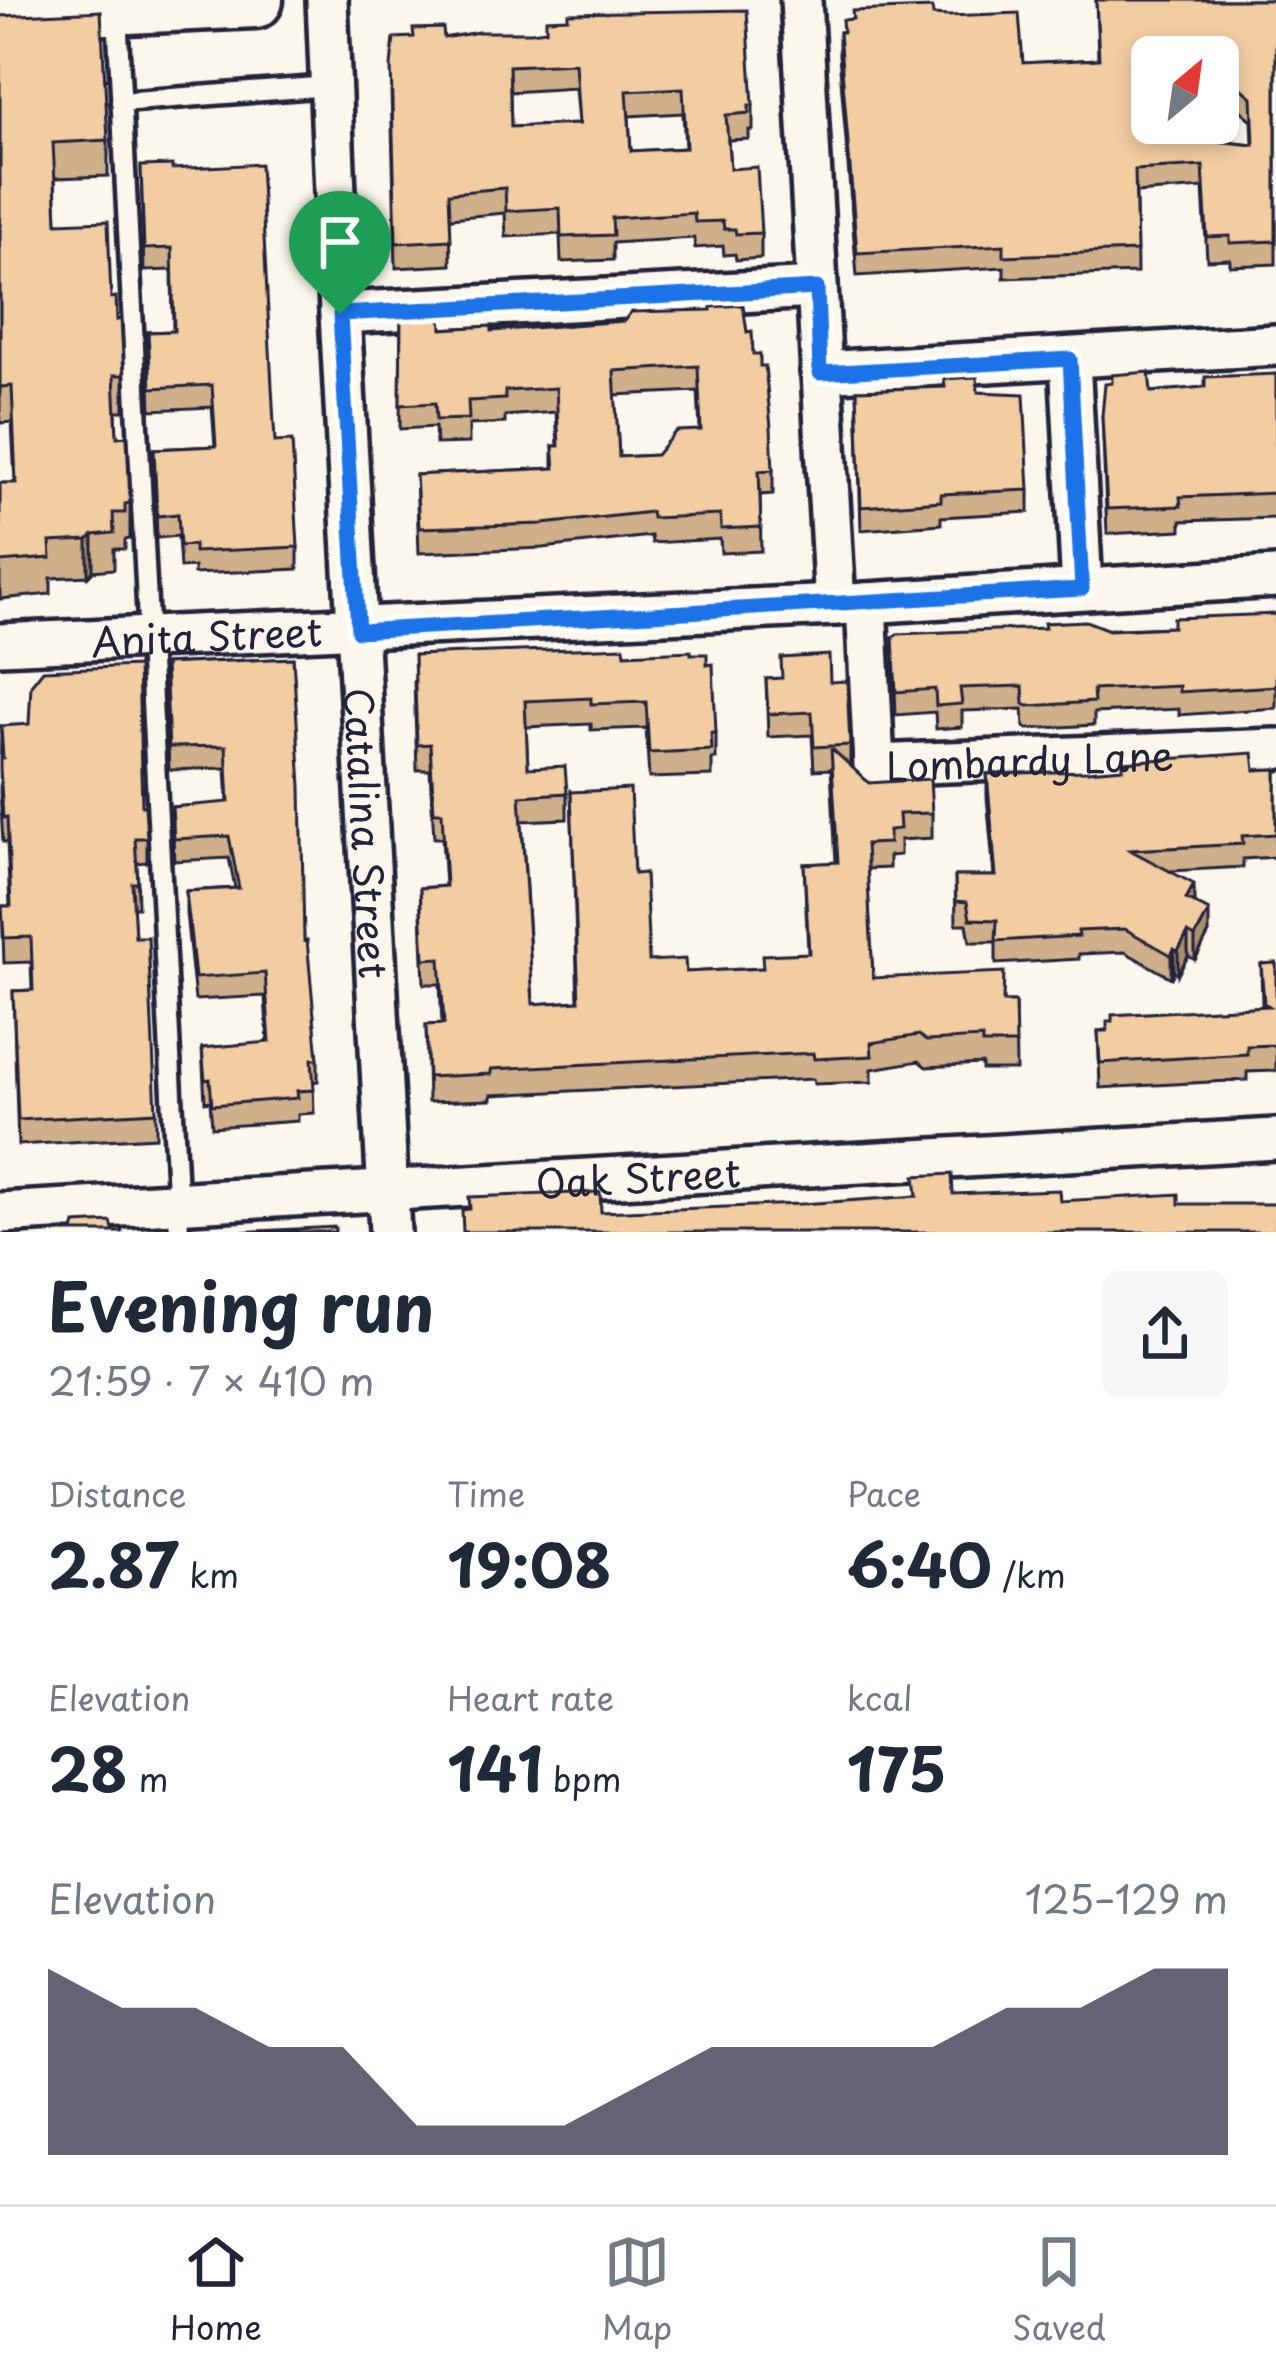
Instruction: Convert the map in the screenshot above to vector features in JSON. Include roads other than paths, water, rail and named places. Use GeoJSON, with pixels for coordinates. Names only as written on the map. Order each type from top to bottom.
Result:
{"type":"FeatureCollection","features":[{"type":"Feature","properties":{"kind":"street"},"geometry":{"type":"LineString","coordinates":[[0,12],[255,0]]}},
{"type":"Feature","properties":{"kind":"street","name":"Catalina Street"},"geometry":{"type":"LineString","coordinates":[[327,0],[390,1232]]}},
{"type":"Feature","properties":{"kind":"street"},"geometry":{"type":"LineString","coordinates":[[801,0],[820,373],[850,604]]}},
{"type":"Feature","properties":{"kind":"street"},"geometry":{"type":"LineString","coordinates":[[340,314],[817,288]]}},
{"type":"Feature","properties":{"kind":"street"},"geometry":{"type":"LineString","coordinates":[[820,373],[1276,346]]}},
{"type":"Feature","properties":{"kind":"street"},"geometry":{"type":"LineString","coordinates":[[1070,359],[1082,589]]}},
{"type":"Feature","properties":{"kind":"street","name":"Anita Street"},"geometry":{"type":"LineString","coordinates":[[0,644],[358,631],[1276,577]]}},
{"type":"Feature","properties":{"kind":"street","name":"Lombardy Lane"},"geometry":{"type":"LineString","coordinates":[[850,604],[874,765],[1276,749]]}},
{"type":"Feature","properties":{"kind":"street","name":"Oak Street"},"geometry":{"type":"LineString","coordinates":[[0,1213],[178,1217],[388,1190],[1276,1139]]}},
{"type":"Feature","properties":{"kind":"lane"},"geometry":{"type":"LineString","coordinates":[[117,8],[178,1217]]}},
{"type":"Feature","properties":{"kind":"lane"},"geometry":{"type":"LineString","coordinates":[[121,102],[329,86]]}}]}
